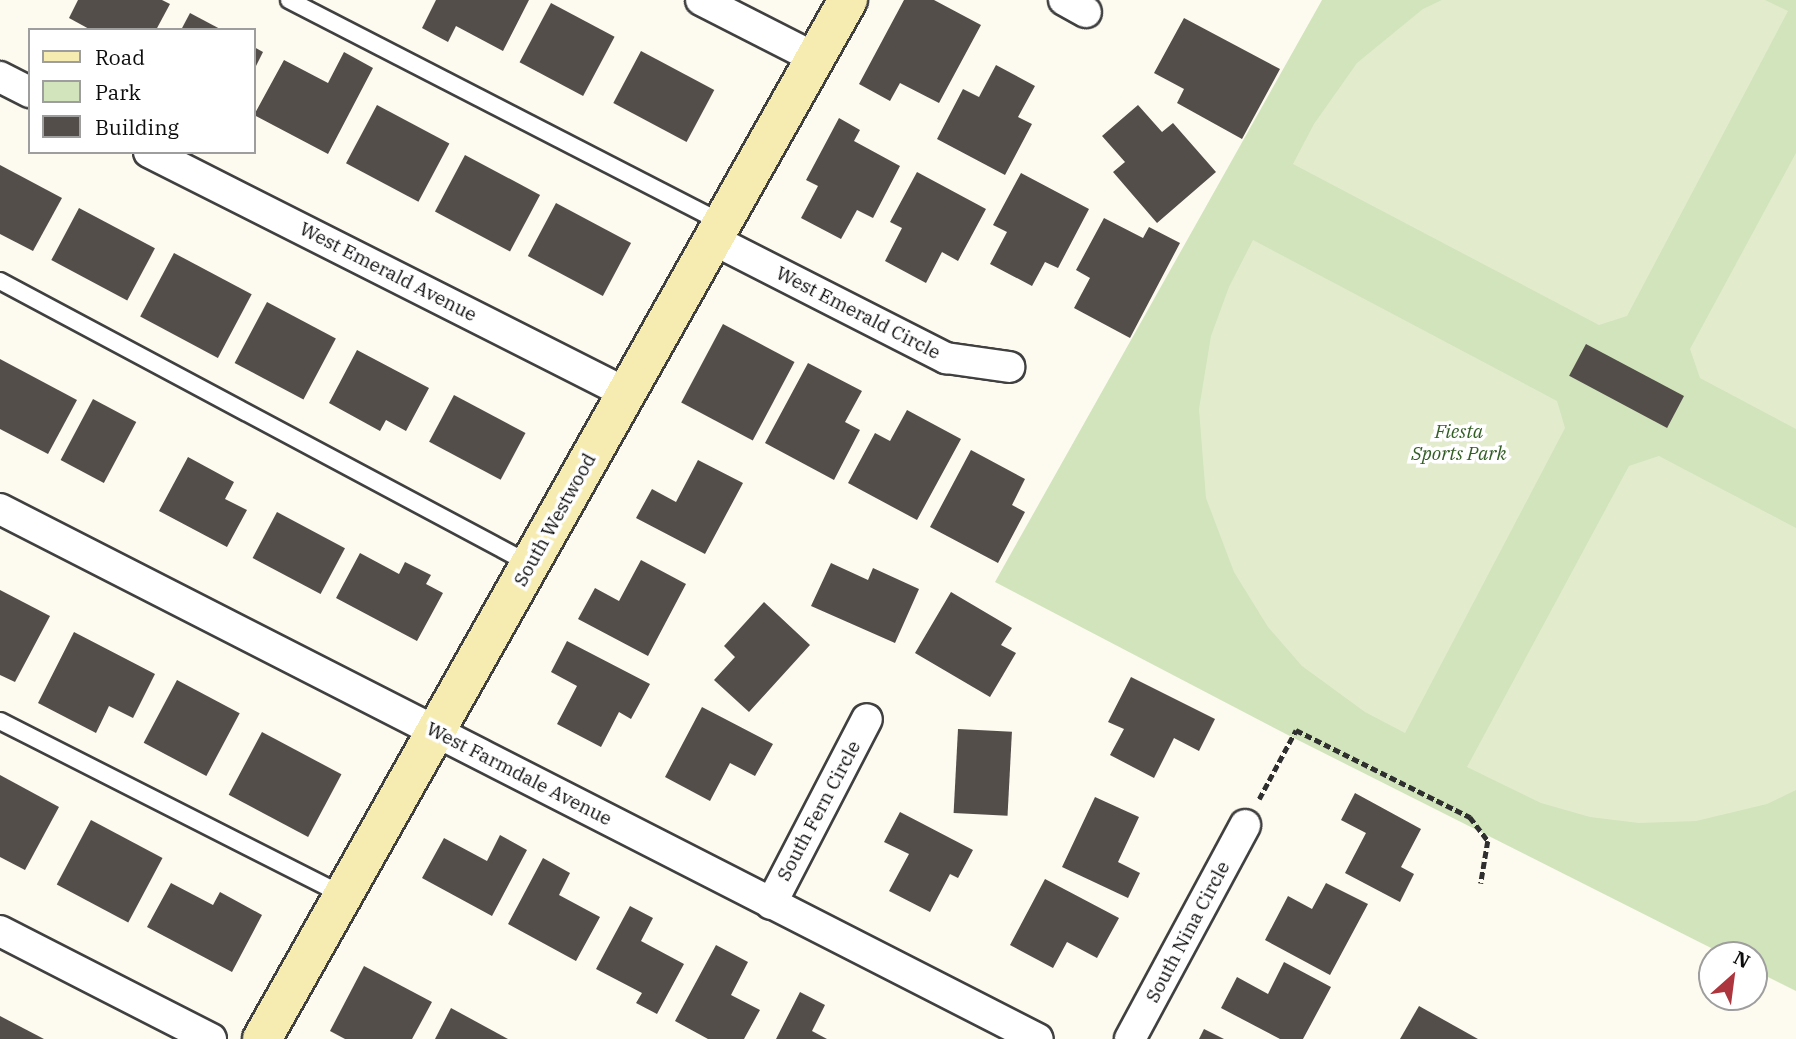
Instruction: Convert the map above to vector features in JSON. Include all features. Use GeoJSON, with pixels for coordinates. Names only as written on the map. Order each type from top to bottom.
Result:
{"type":"FeatureCollection","features":[{"type":"Feature","properties":{"kind":"street"},"geometry":{"type":"LineString","coordinates":[[701,0],[815,58]]}},
{"type":"Feature","properties":{"kind":"street","name":"South Westwood"},"geometry":{"type":"LineString","coordinates":[[262,1039],[848,0]]}},
{"type":"Feature","properties":{"kind":"street"},"geometry":{"type":"LineString","coordinates":[[0,77],[28,91]]}},
{"type":"Feature","properties":{"kind":"street","name":"West Emerald Avenue"},"geometry":{"type":"LineString","coordinates":[[153,154],[626,393]]}},
{"type":"Feature","properties":{"kind":"street","name":"West Emerald Circle"},"geometry":{"type":"LineString","coordinates":[[717,231],[946,358],[1009,367]]}},
{"type":"Feature","properties":{"kind":"street","name":"West Farmdale Avenue"},"geometry":{"type":"LineString","coordinates":[[0,509],[1038,1039]]}},
{"type":"Feature","properties":{"kind":"street","name":"South Fern Circle"},"geometry":{"type":"LineString","coordinates":[[771,904],[867,719]]}},
{"type":"Feature","properties":{"kind":"street","name":"South Nina Circle"},"geometry":{"type":"LineString","coordinates":[[1130,1039],[1245,825]]}},
{"type":"Feature","properties":{"kind":"street"},"geometry":{"type":"LineString","coordinates":[[0,931],[212,1039]]}},
{"type":"Feature","properties":{"kind":"lane"},"geometry":{"type":"LineString","coordinates":[[289,0],[717,231]]}},
{"type":"Feature","properties":{"kind":"lane"},"geometry":{"type":"LineString","coordinates":[[0,281],[530,564]]}},
{"type":"Feature","properties":{"kind":"lane"},"geometry":{"type":"LineString","coordinates":[[0,721],[343,895]]}},
{"type":"Feature","properties":{"kind":"path"},"geometry":{"type":"LineString","coordinates":[[1245,825],[1296,730],[1470,817],[1488,841],[1481,883]]}},
{"type":"Feature","properties":{"kind":"green space","name":"Fiesta Sports Park"},"geometry":{"type":"Polygon","coordinates":[[[1322,0],[1796,0],[1796,991],[1768,977],[1768,941],[1698,941],[1286,734],[995,582],[1322,0]]]}},
{"type":"Feature","properties":{"kind":"green space"},"geometry":{"type":"Polygon","coordinates":[[[1442,0],[1765,0],[1788,11],[1627,316],[1599,325],[1293,164],[1314,124],[1357,63],[1423,9],[1442,0]]]}},
{"type":"Feature","properties":{"kind":"green space"},"geometry":{"type":"Polygon","coordinates":[[[1796,153],[1796,429],[1700,378],[1690,349],[1796,153]]]}},
{"type":"Feature","properties":{"kind":"green space"},"geometry":{"type":"Polygon","coordinates":[[[1253,240],[1557,401],[1565,428],[1405,733],[1365,712],[1302,666],[1268,627],[1234,572],[1206,498],[1199,409],[1211,336],[1229,287],[1253,240]]]}},
{"type":"Feature","properties":{"kind":"green space"},"geometry":{"type":"Polygon","coordinates":[[[1659,456],[1796,528],[1796,790],[1767,804],[1696,821],[1639,823],[1590,817],[1541,803],[1467,767],[1629,466],[1659,456]]]}},
{"type":"Feature","properties":{"kind":"building"},"geometry":{"type":"Polygon","coordinates":[[[78,0],[162,0],[170,4],[157,28],[87,28],[69,18],[78,0]]]}},
{"type":"Feature","properties":{"kind":"building"},"geometry":{"type":"Polygon","coordinates":[[[436,0],[529,0],[503,51],[456,26],[448,42],[422,28],[436,0]]]}},
{"type":"Feature","properties":{"kind":"building"},"geometry":{"type":"Polygon","coordinates":[[[904,0],[934,0],[981,25],[939,103],[900,83],[890,101],[859,84],[904,0]]]}},
{"type":"Feature","properties":{"kind":"building"},"geometry":{"type":"Polygon","coordinates":[[[551,3],[615,37],[583,96],[520,62],[551,3]]]}},
{"type":"Feature","properties":{"kind":"building"},"geometry":{"type":"Polygon","coordinates":[[[190,13],[218,28],[182,28],[190,13]]]}},
{"type":"Feature","properties":{"kind":"building"},"geometry":{"type":"Polygon","coordinates":[[[1184,18],[1280,69],[1242,139],[1177,103],[1184,89],[1154,73],[1184,18]]]}},
{"type":"Feature","properties":{"kind":"building"},"geometry":{"type":"Polygon","coordinates":[[[256,48],[263,52],[256,66],[256,48]]]}},
{"type":"Feature","properties":{"kind":"building"},"geometry":{"type":"Polygon","coordinates":[[[641,51],[714,90],[687,142],[613,103],[641,51]]]}},
{"type":"Feature","properties":{"kind":"building"},"geometry":{"type":"Polygon","coordinates":[[[344,52],[373,68],[328,154],[256,116],[256,111],[284,60],[328,83],[344,52]]]}},
{"type":"Feature","properties":{"kind":"building"},"geometry":{"type":"Polygon","coordinates":[[[996,65],[1035,86],[1018,117],[1032,124],[1005,175],[937,139],[963,89],[979,97],[996,65]]]}},
{"type":"Feature","properties":{"kind":"building"},"geometry":{"type":"Polygon","coordinates":[[[377,105],[449,143],[418,202],[346,163],[377,105]]]}},
{"type":"Feature","properties":{"kind":"building"},"geometry":{"type":"Polygon","coordinates":[[[1138,105],[1162,132],[1173,123],[1216,172],[1157,223],[1113,172],[1125,162],[1102,136],[1138,105]]]}},
{"type":"Feature","properties":{"kind":"building"},"geometry":{"type":"Polygon","coordinates":[[[839,118],[860,130],[854,141],[900,166],[873,218],[857,210],[841,239],[801,218],[818,186],[806,180],[839,118]]]}},
{"type":"Feature","properties":{"kind":"building"},"geometry":{"type":"Polygon","coordinates":[[[465,155],[540,195],[510,251],[435,212],[465,155]]]}},
{"type":"Feature","properties":{"kind":"building"},"geometry":{"type":"Polygon","coordinates":[[[0,165],[62,198],[33,251],[0,234],[0,165]]]}},
{"type":"Feature","properties":{"kind":"building"},"geometry":{"type":"Polygon","coordinates":[[[917,172],[986,209],[958,261],[942,252],[926,283],[885,261],[902,228],[890,222],[917,172]]]}},
{"type":"Feature","properties":{"kind":"building"},"geometry":{"type":"Polygon","coordinates":[[[1021,173],[1089,209],[1058,268],[1045,262],[1032,286],[990,264],[1007,232],[993,225],[1021,173]]]}},
{"type":"Feature","properties":{"kind":"building"},"geometry":{"type":"Polygon","coordinates":[[[556,203],[631,243],[603,296],[528,256],[556,203]]]}},
{"type":"Feature","properties":{"kind":"building"},"geometry":{"type":"Polygon","coordinates":[[[79,208],[155,248],[127,300],[51,260],[79,208]]]}},
{"type":"Feature","properties":{"kind":"building"},"geometry":{"type":"Polygon","coordinates":[[[1104,218],[1143,238],[1149,227],[1180,243],[1130,338],[1074,308],[1090,278],[1076,270],[1104,218]]]}},
{"type":"Feature","properties":{"kind":"building"},"geometry":{"type":"Polygon","coordinates":[[[174,253],[252,294],[218,358],[140,317],[174,253]]]}},
{"type":"Feature","properties":{"kind":"building"},"geometry":{"type":"Polygon","coordinates":[[[267,302],[336,339],[303,400],[235,363],[267,302]]]}},
{"type":"Feature","properties":{"kind":"building"},"geometry":{"type":"Polygon","coordinates":[[[723,324],[795,362],[753,441],[681,403],[723,324]]]}},
{"type":"Feature","properties":{"kind":"building"},"geometry":{"type":"Polygon","coordinates":[[[1586,344],[1684,396],[1667,428],[1569,376],[1586,344]]]}},
{"type":"Feature","properties":{"kind":"building"},"geometry":{"type":"Polygon","coordinates":[[[357,350],[429,388],[406,431],[386,420],[380,431],[329,403],[357,350]]]}},
{"type":"Feature","properties":{"kind":"building"},"geometry":{"type":"Polygon","coordinates":[[[0,359],[77,400],[48,454],[0,429],[0,359]]]}},
{"type":"Feature","properties":{"kind":"building"},"geometry":{"type":"Polygon","coordinates":[[[808,363],[862,391],[845,422],[860,430],[834,480],[765,443],[808,363]]]}},
{"type":"Feature","properties":{"kind":"building"},"geometry":{"type":"Polygon","coordinates":[[[454,395],[526,433],[501,480],[429,442],[454,395]]]}},
{"type":"Feature","properties":{"kind":"building"},"geometry":{"type":"Polygon","coordinates":[[[93,399],[136,422],[104,483],[61,460],[93,399]]]}},
{"type":"Feature","properties":{"kind":"building"},"geometry":{"type":"Polygon","coordinates":[[[907,410],[961,439],[917,520],[848,483],[875,433],[890,441],[907,410]]]}},
{"type":"Feature","properties":{"kind":"building"},"geometry":{"type":"Polygon","coordinates":[[[971,450],[1025,479],[1012,505],[1025,512],[998,563],[930,527],[971,450]]]}},
{"type":"Feature","properties":{"kind":"building"},"geometry":{"type":"Polygon","coordinates":[[[188,457],[234,482],[225,499],[247,510],[227,547],[159,511],[188,457]]]}},
{"type":"Feature","properties":{"kind":"building"},"geometry":{"type":"Polygon","coordinates":[[[698,460],[743,483],[705,554],[636,518],[652,489],[676,502],[698,460]]]}},
{"type":"Feature","properties":{"kind":"building"},"geometry":{"type":"Polygon","coordinates":[[[277,512],[345,548],[321,594],[253,558],[277,512]]]}},
{"type":"Feature","properties":{"kind":"building"},"geometry":{"type":"Polygon","coordinates":[[[360,553],[399,574],[405,562],[431,575],[426,584],[443,593],[417,641],[336,598],[360,553]]]}},
{"type":"Feature","properties":{"kind":"building"},"geometry":{"type":"Polygon","coordinates":[[[641,560],[686,584],[648,656],[578,619],[595,588],[619,601],[641,560]]]}},
{"type":"Feature","properties":{"kind":"building"},"geometry":{"type":"Polygon","coordinates":[[[831,563],[868,580],[873,568],[919,589],[895,643],[811,606],[831,563]]]}},
{"type":"Feature","properties":{"kind":"building"},"geometry":{"type":"Polygon","coordinates":[[[0,590],[50,616],[15,682],[0,675],[0,590]]]}},
{"type":"Feature","properties":{"kind":"building"},"geometry":{"type":"Polygon","coordinates":[[[951,592],[1012,628],[1001,645],[1016,653],[990,697],[915,653],[951,592]]]}},
{"type":"Feature","properties":{"kind":"building"},"geometry":{"type":"Polygon","coordinates":[[[764,602],[810,645],[749,712],[714,680],[735,657],[724,646],[764,602]]]}},
{"type":"Feature","properties":{"kind":"building"},"geometry":{"type":"Polygon","coordinates":[[[74,632],[155,674],[133,718],[109,706],[96,733],[38,703],[74,632]]]}},
{"type":"Feature","properties":{"kind":"building"},"geometry":{"type":"Polygon","coordinates":[[[567,641],[650,684],[631,719],[619,712],[601,747],[557,724],[577,686],[551,672],[567,641]]]}},
{"type":"Feature","properties":{"kind":"building"},"geometry":{"type":"Polygon","coordinates":[[[1131,677],[1215,719],[1199,751],[1174,738],[1154,778],[1110,755],[1124,729],[1108,722],[1131,677]]]}},
{"type":"Feature","properties":{"kind":"building"},"geometry":{"type":"Polygon","coordinates":[[[177,680],[240,713],[206,776],[144,743],[177,680]]]}},
{"type":"Feature","properties":{"kind":"building"},"geometry":{"type":"Polygon","coordinates":[[[702,707],[773,744],[755,776],[730,763],[710,801],[665,777],[702,707]]]}},
{"type":"Feature","properties":{"kind":"building"},"geometry":{"type":"Polygon","coordinates":[[[958,729],[1012,732],[1008,816],[954,813],[958,729]]]}},
{"type":"Feature","properties":{"kind":"building"},"geometry":{"type":"Polygon","coordinates":[[[262,732],[341,774],[308,837],[229,795],[262,732]]]}},
{"type":"Feature","properties":{"kind":"building"},"geometry":{"type":"Polygon","coordinates":[[[0,775],[59,807],[25,870],[0,857],[0,775]]]}},
{"type":"Feature","properties":{"kind":"building"},"geometry":{"type":"Polygon","coordinates":[[[1355,793],[1421,829],[1401,867],[1414,874],[1400,902],[1345,873],[1366,833],[1341,820],[1355,793]]]}},
{"type":"Feature","properties":{"kind":"building"},"geometry":{"type":"Polygon","coordinates":[[[1095,797],[1139,817],[1118,862],[1140,873],[1128,898],[1062,867],[1095,797]]]}},
{"type":"Feature","properties":{"kind":"building"},"geometry":{"type":"Polygon","coordinates":[[[900,812],[973,850],[958,878],[950,874],[930,912],[889,891],[909,854],[884,842],[900,812]]]}},
{"type":"Feature","properties":{"kind":"building"},"geometry":{"type":"Polygon","coordinates":[[[91,820],[163,858],[128,922],[57,884],[91,820]]]}},
{"type":"Feature","properties":{"kind":"building"},"geometry":{"type":"Polygon","coordinates":[[[500,835],[527,850],[492,916],[422,878],[444,838],[487,861],[500,835]]]}},
{"type":"Feature","properties":{"kind":"building"},"geometry":{"type":"Polygon","coordinates":[[[543,858],[570,873],[559,895],[600,917],[576,961],[508,924],[543,858]]]}},
{"type":"Feature","properties":{"kind":"building"},"geometry":{"type":"Polygon","coordinates":[[[1045,879],[1119,918],[1097,958],[1067,942],[1053,968],[1010,945],[1045,879]]]}},
{"type":"Feature","properties":{"kind":"building"},"geometry":{"type":"Polygon","coordinates":[[[171,883],[213,905],[220,892],[262,915],[232,972],[147,927],[171,883]]]}},
{"type":"Feature","properties":{"kind":"building"},"geometry":{"type":"Polygon","coordinates":[[[1326,883],[1368,904],[1330,975],[1265,940],[1288,896],[1312,909],[1326,883]]]}},
{"type":"Feature","properties":{"kind":"building"},"geometry":{"type":"Polygon","coordinates":[[[630,906],[653,918],[641,941],[684,964],[657,1014],[636,1003],[642,993],[596,969],[630,906]]]}},
{"type":"Feature","properties":{"kind":"building"},"geometry":{"type":"Polygon","coordinates":[[[716,945],[748,962],[731,995],[760,1010],[744,1039],[708,1039],[675,1021],[716,945]]]}},
{"type":"Feature","properties":{"kind":"building"},"geometry":{"type":"Polygon","coordinates":[[[1284,962],[1331,987],[1303,1039],[1280,1039],[1221,1008],[1237,977],[1268,994],[1284,962]]]}},
{"type":"Feature","properties":{"kind":"building"},"geometry":{"type":"Polygon","coordinates":[[[364,966],[432,1002],[412,1039],[345,1039],[330,1031],[364,966]]]}},
{"type":"Feature","properties":{"kind":"building"},"geometry":{"type":"Polygon","coordinates":[[[800,992],[825,1005],[812,1031],[827,1039],[776,1039],[800,992]]]}},
{"type":"Feature","properties":{"kind":"building"},"geometry":{"type":"Polygon","coordinates":[[[1419,1006],[1478,1039],[1400,1039],[1419,1006]]]}},
{"type":"Feature","properties":{"kind":"building"},"geometry":{"type":"Polygon","coordinates":[[[451,1008],[508,1039],[435,1039],[451,1008]]]}},
{"type":"Feature","properties":{"kind":"building"},"geometry":{"type":"Polygon","coordinates":[[[0,1016],[44,1039],[0,1039],[0,1016]]]}},
{"type":"Feature","properties":{"kind":"building"},"geometry":{"type":"Polygon","coordinates":[[[1204,1029],[1224,1039],[1199,1039],[1204,1029]]]}}]}
